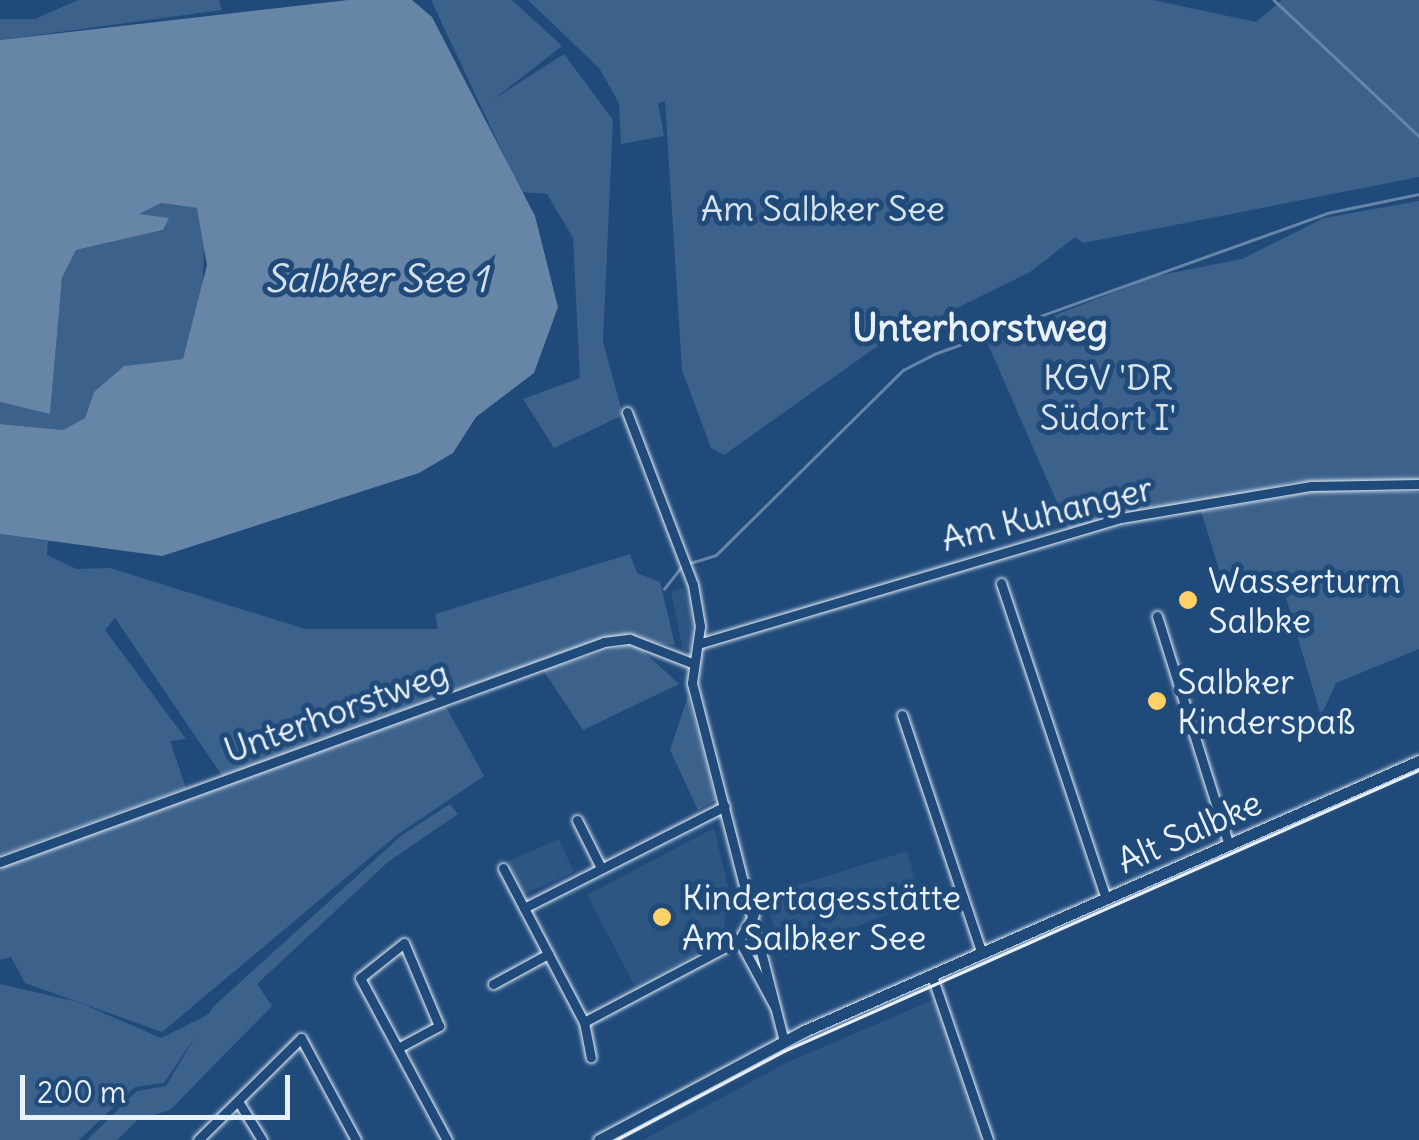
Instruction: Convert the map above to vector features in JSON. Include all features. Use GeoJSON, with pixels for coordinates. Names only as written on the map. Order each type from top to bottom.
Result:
{"type":"FeatureCollection","features":[{"type":"Feature","properties":{"kind":"main road","name":"Alt Salbke"},"geometry":{"type":"LineString","coordinates":[[599,1140],[784,1041],[1419,761]]}},
{"type":"Feature","properties":{"kind":"street"},"geometry":{"type":"LineString","coordinates":[[628,412],[688,570],[698,644],[692,663],[784,1041]]}},
{"type":"Feature","properties":{"kind":"street","name":"Am Kuhanger"},"geometry":{"type":"LineString","coordinates":[[698,644],[1121,518],[1311,486],[1419,484]]}},
{"type":"Feature","properties":{"kind":"street"},"geometry":{"type":"LineString","coordinates":[[1001,583],[1106,899]]}},
{"type":"Feature","properties":{"kind":"street"},"geometry":{"type":"LineString","coordinates":[[1157,616],[1228,843]]}},
{"type":"Feature","properties":{"kind":"street","name":"Unterhorstweg"},"geometry":{"type":"LineString","coordinates":[[0,862],[604,642],[630,639],[692,663]]}},
{"type":"Feature","properties":{"kind":"street"},"geometry":{"type":"LineString","coordinates":[[902,714],[982,954]]}},
{"type":"Feature","properties":{"kind":"street"},"geometry":{"type":"LineString","coordinates":[[524,908],[725,806]]}},
{"type":"Feature","properties":{"kind":"street"},"geometry":{"type":"LineString","coordinates":[[576,820],[601,868]]}},
{"type":"Feature","properties":{"kind":"street"},"geometry":{"type":"LineString","coordinates":[[503,868],[584,1022],[591,1056]]}},
{"type":"Feature","properties":{"kind":"street"},"geometry":{"type":"LineString","coordinates":[[584,1022],[739,940],[754,914]]}},
{"type":"Feature","properties":{"kind":"street"},"geometry":{"type":"LineString","coordinates":[[739,940],[776,1009]]}},
{"type":"Feature","properties":{"kind":"street"},"geometry":{"type":"LineString","coordinates":[[398,1048],[439,1026],[404,943],[360,978],[447,1140]]}},
{"type":"Feature","properties":{"kind":"street"},"geometry":{"type":"LineString","coordinates":[[492,984],[548,954]]}},
{"type":"Feature","properties":{"kind":"street"},"geometry":{"type":"LineString","coordinates":[[932,976],[988,1140]]}},
{"type":"Feature","properties":{"kind":"street"},"geometry":{"type":"LineString","coordinates":[[198,1140],[301,1038],[356,1140]]}},
{"type":"Feature","properties":{"kind":"street"},"geometry":{"type":"LineString","coordinates":[[238,1100],[262,1140]]}},
{"type":"Feature","properties":{"kind":"shaded area"},"geometry":{"type":"Polygon","coordinates":[[[684,588],[693,619],[691,649],[683,650],[671,591],[684,588]]]}},
{"type":"Feature","properties":{"kind":"shaded area","name":"Kindertagesstätte Am Salbker See"},"geometry":{"type":"Polygon","coordinates":[[[714,828],[728,886],[723,940],[635,986],[587,895],[714,828]]]}},
{"type":"Feature","properties":{"kind":"shaded area"},"geometry":{"type":"Polygon","coordinates":[[[559,839],[574,872],[523,894],[509,861],[559,839]]]}},
{"type":"Feature","properties":{"kind":"shaded area"},"geometry":{"type":"Polygon","coordinates":[[[907,851],[921,900],[785,957],[763,896],[907,851]]]}},
{"type":"Feature","properties":{"kind":"shaded area"},"geometry":{"type":"Polygon","coordinates":[[[935,999],[981,1140],[643,1140],[788,1062],[935,999]]]}},
{"type":"Feature","properties":{"kind":"green space"},"geometry":{"type":"Polygon","coordinates":[[[78,0],[219,0],[222,10],[0,40],[0,19],[35,19],[78,0]]]}},
{"type":"Feature","properties":{"kind":"green space"},"geometry":{"type":"Polygon","coordinates":[[[431,0],[512,0],[562,46],[494,99],[564,54],[613,120],[603,342],[623,415],[554,448],[523,399],[580,378],[573,238],[547,194],[521,192],[431,0]]]}},
{"type":"Feature","properties":{"kind":"green space","name":"Am Salbker See"},"geometry":{"type":"Polygon","coordinates":[[[528,0],[1153,0],[1256,22],[1282,0],[1419,0],[1419,177],[1083,243],[1075,237],[1030,272],[875,348],[724,455],[711,448],[682,370],[665,101],[658,103],[664,136],[621,144],[619,103],[599,68],[528,0]]]}},
{"type":"Feature","properties":{"kind":"green space","name":"KGV 'DR Südort I'"},"geometry":{"type":"Polygon","coordinates":[[[1419,201],[1419,479],[1294,482],[1070,532],[987,342],[1155,276],[1242,259],[1324,218],[1419,201]]]}},
{"type":"Feature","properties":{"kind":"green space"},"geometry":{"type":"Polygon","coordinates":[[[160,203],[197,208],[205,228],[202,297],[183,359],[124,366],[94,392],[85,418],[63,430],[0,424],[0,402],[50,414],[62,278],[76,250],[164,230],[138,214],[160,203]]]}},
{"type":"Feature","properties":{"kind":"green space"},"geometry":{"type":"Polygon","coordinates":[[[1316,491],[1419,492],[1419,649],[1336,683],[1321,716],[1281,581],[1226,592],[1201,511],[1316,491]]]}},
{"type":"Feature","properties":{"kind":"green space"},"geometry":{"type":"Polygon","coordinates":[[[0,534],[48,541],[47,555],[76,569],[110,568],[305,629],[438,629],[435,614],[630,554],[637,573],[660,582],[675,645],[606,638],[223,777],[115,618],[105,630],[186,739],[170,741],[186,788],[0,855],[0,534]]]}},
{"type":"Feature","properties":{"kind":"green space"},"geometry":{"type":"Polygon","coordinates":[[[634,643],[679,684],[583,730],[543,670],[634,643]]]}},
{"type":"Feature","properties":{"kind":"green space"},"geometry":{"type":"Polygon","coordinates":[[[688,696],[716,800],[698,810],[670,750],[688,696]]]}},
{"type":"Feature","properties":{"kind":"green space"},"geometry":{"type":"Polygon","coordinates":[[[445,705],[484,776],[397,835],[162,1032],[25,983],[11,957],[0,960],[0,866],[445,705]]]}},
{"type":"Feature","properties":{"kind":"green space"},"geometry":{"type":"Polygon","coordinates":[[[450,804],[458,814],[388,862],[257,984],[272,1006],[170,1110],[137,1120],[117,1140],[87,1140],[137,1091],[166,1086],[213,1007],[402,835],[450,804]]]}},
{"type":"Feature","properties":{"kind":"green space"},"geometry":{"type":"Polygon","coordinates":[[[0,984],[78,1002],[161,1038],[211,1013],[164,1083],[135,1087],[79,1140],[0,1140],[0,984]]]}},
{"type":"Feature","properties":{"kind":"water","name":"Salbker See 1"},"geometry":{"type":"Polygon","coordinates":[[[348,0],[412,0],[432,17],[535,216],[558,307],[534,373],[476,417],[453,453],[419,473],[162,556],[0,534],[0,424],[63,430],[85,418],[94,392],[124,366],[183,359],[207,265],[197,208],[161,203],[139,214],[169,218],[163,230],[76,250],[62,278],[50,414],[0,402],[0,40],[348,0]]]}},
{"type":"Feature","properties":{"kind":"waterway"},"geometry":{"type":"LineString","coordinates":[[1274,0],[1419,136]]}},
{"type":"Feature","properties":{"kind":"waterway"},"geometry":{"type":"LineString","coordinates":[[690,563],[716,555],[903,370],[934,354],[1327,213],[1419,194]]}},
{"type":"Feature","properties":{"kind":"waterway"},"geometry":{"type":"LineString","coordinates":[[664,589],[683,565]]}},
{"type":"Feature","properties":{"kind":"tram line"},"geometry":{"type":"LineString","coordinates":[[616,1140],[784,1051],[1419,770]]}},
{"type":"Feature","properties":{"kind":"place","name":"Wasserturm Salbke"},"geometry":{"type":"Point","coordinates":[1188,600]}},
{"type":"Feature","properties":{"kind":"place","name":"Salbker Kinderspaß"},"geometry":{"type":"Point","coordinates":[1157,701]}},
{"type":"Feature","properties":{"kind":"place","name":"Kindertagesstätte Am Salbker See"},"geometry":{"type":"Point","coordinates":[662,917]}},
{"type":"Feature","properties":{"kind":"district","name":"Unterhorstweg"},"geometry":{"type":"Point","coordinates":[980,328]}}]}
